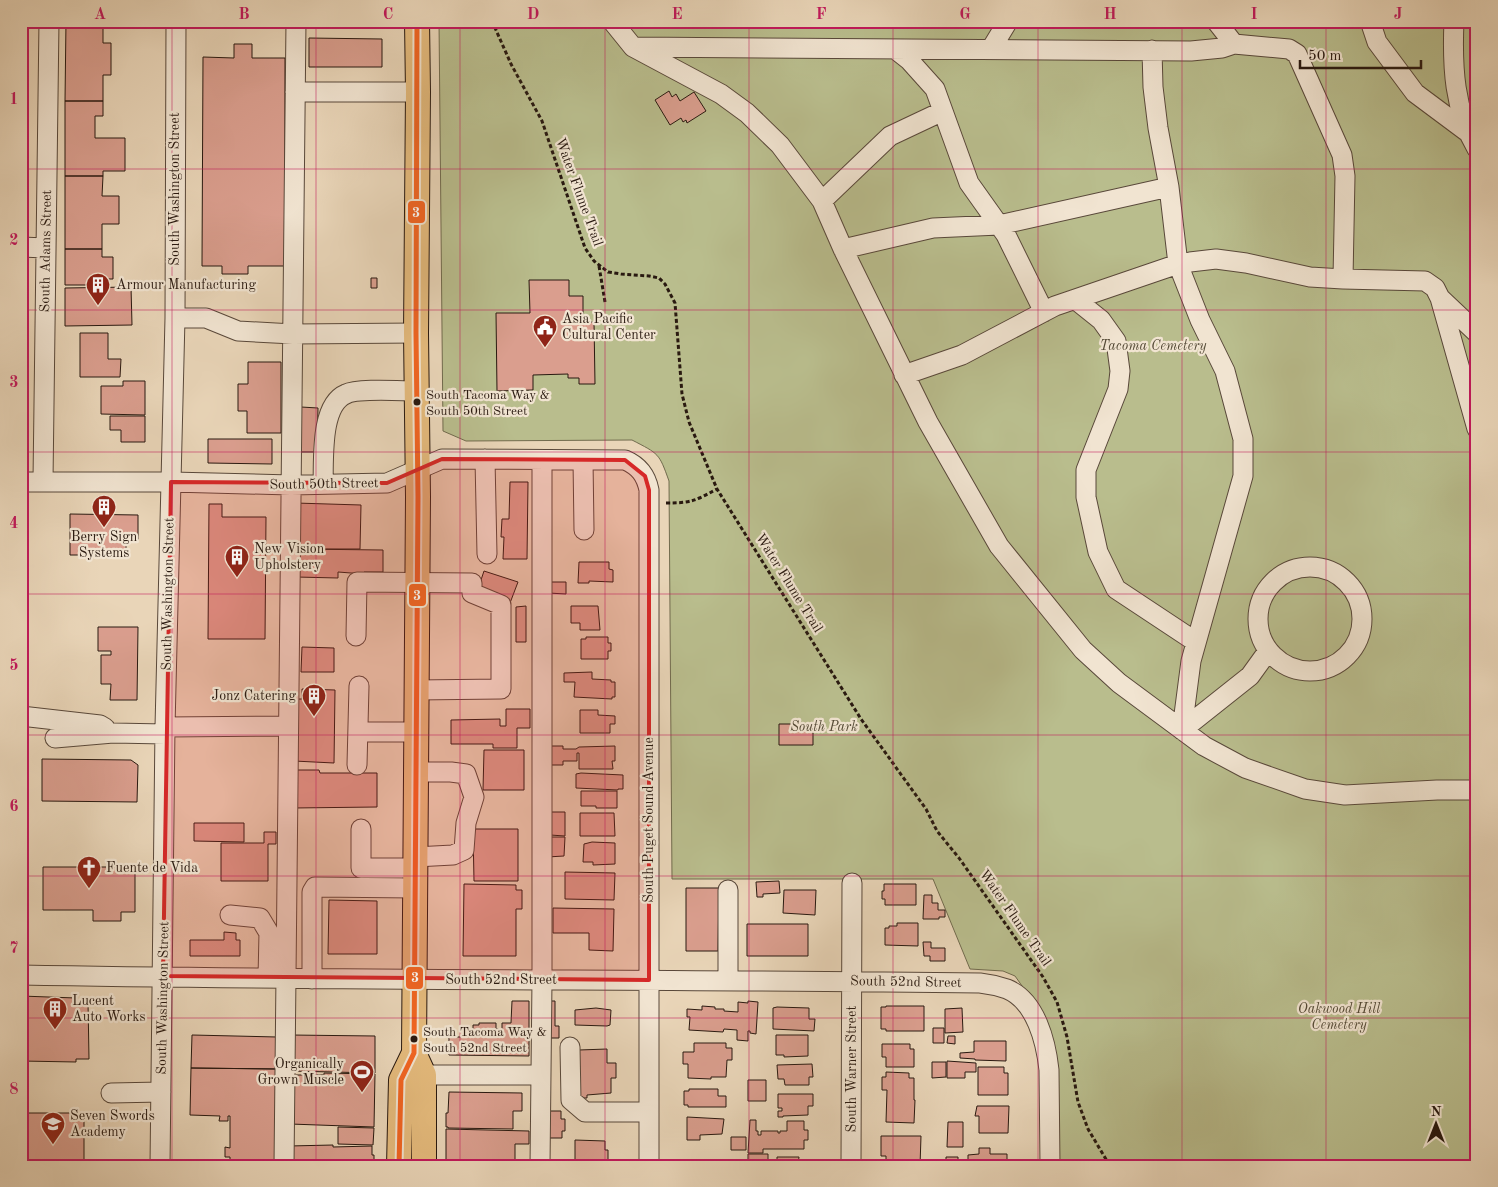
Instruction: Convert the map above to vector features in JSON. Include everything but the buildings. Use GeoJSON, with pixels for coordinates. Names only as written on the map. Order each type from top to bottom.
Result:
{"type":"FeatureCollection","features":[{"type":"Feature","properties":{"kind":"main road"},"geometry":{"type":"LineString","coordinates":[[418,21],[414,1053],[424,1075],[424,1166]]}},
{"type":"Feature","properties":{"kind":"main road"},"geometry":{"type":"LineString","coordinates":[[400,1166],[400,1080],[414,1053]]}},
{"type":"Feature","properties":{"kind":"street","name":"South Adams Street"},"geometry":{"type":"LineString","coordinates":[[43,481],[49,21]]}},
{"type":"Feature","properties":{"kind":"street","name":"South Washington Street"},"geometry":{"type":"LineString","coordinates":[[160,1166],[165,731],[175,318],[176,21]]}},
{"type":"Feature","properties":{"kind":"street"},"geometry":{"type":"LineString","coordinates":[[284,1166],[276,978],[287,726],[296,21]]}},
{"type":"Feature","properties":{"kind":"street"},"geometry":{"type":"LineString","coordinates":[[612,21],[634,47],[721,94],[747,113],[780,145],[822,201],[843,249],[928,422],[999,546],[1083,650],[1119,683],[1204,746],[1245,768],[1305,789],[1345,795],[1477,790]]}},
{"type":"Feature","properties":{"kind":"street"},"geometry":{"type":"LineString","coordinates":[[991,49],[1008,21]]}},
{"type":"Feature","properties":{"kind":"street"},"geometry":{"type":"LineString","coordinates":[[1216,21],[1234,44]]}},
{"type":"Feature","properties":{"kind":"street"},"geometry":{"type":"LineString","coordinates":[[1370,21],[1377,42],[1415,93],[1466,131]]}},
{"type":"Feature","properties":{"kind":"street"},"geometry":{"type":"LineString","coordinates":[[1454,21],[1453,68],[1458,100],[1466,131],[1477,149]]}},
{"type":"Feature","properties":{"kind":"street"},"geometry":{"type":"LineString","coordinates":[[634,47],[1191,51],[1222,48],[1234,44],[1289,49],[1297,54],[1342,155],[1345,176],[1343,279]]}},
{"type":"Feature","properties":{"kind":"street"},"geometry":{"type":"LineString","coordinates":[[896,49],[909,60],[935,89],[969,183],[1006,235],[1044,312]]}},
{"type":"Feature","properties":{"kind":"street"},"geometry":{"type":"LineString","coordinates":[[1152,50],[1153,87],[1158,128],[1169,187],[1178,264],[1200,320],[1225,371],[1243,439],[1243,476],[1191,661],[1182,730]]}},
{"type":"Feature","properties":{"kind":"street"},"geometry":{"type":"LineString","coordinates":[[295,92],[418,92]]}},
{"type":"Feature","properties":{"kind":"street"},"geometry":{"type":"LineString","coordinates":[[822,201],[890,136],[943,111]]}},
{"type":"Feature","properties":{"kind":"street"},"geometry":{"type":"LineString","coordinates":[[843,249],[933,228],[998,225],[1169,187]]}},
{"type":"Feature","properties":{"kind":"street"},"geometry":{"type":"LineString","coordinates":[[21,247],[46,248]]}},
{"type":"Feature","properties":{"kind":"street"},"geometry":{"type":"LineString","coordinates":[[904,375],[962,354],[1055,306],[1178,264],[1216,259],[1246,263],[1310,277],[1425,281],[1435,288],[1440,298],[1477,429]]}},
{"type":"Feature","properties":{"kind":"street"},"geometry":{"type":"LineString","coordinates":[[1440,298],[1477,333]]}},
{"type":"Feature","properties":{"kind":"street"},"geometry":{"type":"LineString","coordinates":[[1076,300],[1101,320],[1116,341],[1120,371],[1118,389],[1086,470],[1086,498],[1098,552],[1116,588],[1196,642]]}},
{"type":"Feature","properties":{"kind":"street"},"geometry":{"type":"LineString","coordinates":[[175,318],[206,318],[238,331],[293,334],[416,333]]}},
{"type":"Feature","properties":{"kind":"street"},"geometry":{"type":"LineString","coordinates":[[322,484],[328,417],[332,405],[346,394],[368,391],[416,391]]}},
{"type":"Feature","properties":{"kind":"street","name":"South 50th Street"},"geometry":{"type":"LineString","coordinates":[[21,482],[170,482],[291,485],[387,483],[442,459],[625,460],[635,465],[645,476]]}},
{"type":"Feature","properties":{"kind":"street"},"geometry":{"type":"LineString","coordinates":[[485,459],[487,554]]}},
{"type":"Feature","properties":{"kind":"street"},"geometry":{"type":"LineString","coordinates":[[540,1166],[542,460]]}},
{"type":"Feature","properties":{"kind":"street"},"geometry":{"type":"LineString","coordinates":[[583,460],[584,530]]}},
{"type":"Feature","properties":{"kind":"street","name":"South Puget Sound Avenue"},"geometry":{"type":"LineString","coordinates":[[645,476],[649,490],[649,1166]]}},
{"type":"Feature","properties":{"kind":"street"},"geometry":{"type":"LineString","coordinates":[[1311,567],[1333,572],[1351,587],[1361,608],[1362,620],[1356,642],[1342,660],[1320,670],[1309,671],[1286,666],[1268,651],[1262,641],[1259,630],[1259,606],[1263,596],[1278,578],[1299,568],[1311,567]]}},
{"type":"Feature","properties":{"kind":"street"},"geometry":{"type":"LineString","coordinates":[[356,636],[357,582],[472,583],[472,593],[501,605],[501,689],[416,690]]}},
{"type":"Feature","properties":{"kind":"street"},"geometry":{"type":"LineString","coordinates":[[1182,730],[1250,676],[1268,651]]}},
{"type":"Feature","properties":{"kind":"street"},"geometry":{"type":"LineString","coordinates":[[357,765],[359,686]]}},
{"type":"Feature","properties":{"kind":"street"},"geometry":{"type":"LineString","coordinates":[[21,716],[100,725],[113,733]]}},
{"type":"Feature","properties":{"kind":"street"},"geometry":{"type":"LineString","coordinates":[[55,738],[113,733],[287,726]]}},
{"type":"Feature","properties":{"kind":"street"},"geometry":{"type":"LineString","coordinates":[[358,732],[416,732]]}},
{"type":"Feature","properties":{"kind":"street"},"geometry":{"type":"LineString","coordinates":[[312,979],[312,892],[315,887],[415,871],[464,850],[466,823],[474,797],[466,774],[416,772]]}},
{"type":"Feature","properties":{"kind":"street"},"geometry":{"type":"LineString","coordinates":[[361,829],[361,868],[415,871]]}},
{"type":"Feature","properties":{"kind":"street","name":"South Warner Street"},"geometry":{"type":"LineString","coordinates":[[851,1166],[852,883]]}},
{"type":"Feature","properties":{"kind":"street"},"geometry":{"type":"LineString","coordinates":[[728,890],[728,980]]}},
{"type":"Feature","properties":{"kind":"street"},"geometry":{"type":"LineString","coordinates":[[230,915],[260,918],[269,933],[276,978]]}},
{"type":"Feature","properties":{"kind":"street","name":"South 52nd Street"},"geometry":{"type":"LineString","coordinates":[[21,975],[415,980],[728,980],[980,983],[1008,990],[1017,996],[1025,1004],[1040,1030],[1049,1070],[1050,1166]]}},
{"type":"Feature","properties":{"kind":"street"},"geometry":{"type":"LineString","coordinates":[[570,1047],[571,1100],[585,1112],[649,1112]]}},
{"type":"Feature","properties":{"kind":"street"},"geometry":{"type":"LineString","coordinates":[[424,1075],[541,1075]]}},
{"type":"Feature","properties":{"kind":"street"},"geometry":{"type":"LineString","coordinates":[[111,1093],[161,1092]]}},
{"type":"Feature","properties":{"kind":"path","name":"Water Flume Trail"},"geometry":{"type":"LineString","coordinates":[[492,21],[511,64],[542,121],[585,248],[594,261],[608,272],[660,278],[669,290],[675,303],[682,394],[689,422],[717,489],[861,719],[926,809],[937,831],[959,858],[1043,977],[1057,1002],[1064,1028],[1078,1102],[1088,1130],[1110,1166]]}},
{"type":"Feature","properties":{"kind":"path"},"geometry":{"type":"LineString","coordinates":[[599,265],[605,302]]}},
{"type":"Feature","properties":{"kind":"path"},"geometry":{"type":"LineString","coordinates":[[649,504],[686,503],[697,500],[717,489]]}},
{"type":"Feature","properties":{"kind":"highlighted area"},"geometry":{"type":"Polygon","coordinates":[[[442,459],[625,460],[645,476],[649,490],[649,980],[163,976],[171,482],[387,483],[442,459]]]}},
{"type":"Feature","properties":{"kind":"green space"},"geometry":{"type":"Polygon","coordinates":[[[439,21],[1477,21],[1477,1166],[1058,1166],[1037,1007],[1015,976],[1003,971],[970,969],[933,879],[672,879],[669,481],[660,459],[648,448],[632,440],[466,441],[443,431],[439,21]]]}},
{"type":"Feature","properties":{"kind":"transit line","name":"3"},"geometry":{"type":"LineString","coordinates":[[399,1166],[401,1080],[414,1053],[418,497],[416,333],[417,21]]}},
{"type":"Feature","properties":{"kind":"place","name":"Armour Manufacturing"},"geometry":{"type":"Point","coordinates":[98,306]}},
{"type":"Feature","properties":{"kind":"place","name":"Asia Pacific Cultural Center"},"geometry":{"type":"Point","coordinates":[545,348]}},
{"type":"Feature","properties":{"kind":"place","name":"South Tacoma Way & South 50th Street"},"geometry":{"type":"Point","coordinates":[417,402]}},
{"type":"Feature","properties":{"kind":"place","name":"Berry Sign Systems"},"geometry":{"type":"Point","coordinates":[104,528]}},
{"type":"Feature","properties":{"kind":"place","name":"New Vision Upholstery"},"geometry":{"type":"Point","coordinates":[237,578]}},
{"type":"Feature","properties":{"kind":"place","name":"Jonz Catering"},"geometry":{"type":"Point","coordinates":[314,717]}},
{"type":"Feature","properties":{"kind":"place","name":"Fuente de Vida"},"geometry":{"type":"Point","coordinates":[89,889]}},
{"type":"Feature","properties":{"kind":"place","name":"Lucent Auto Works"},"geometry":{"type":"Point","coordinates":[55,1030]}},
{"type":"Feature","properties":{"kind":"place","name":"South Tacoma Way & South 52nd Street"},"geometry":{"type":"Point","coordinates":[414,1039]}},
{"type":"Feature","properties":{"kind":"place","name":"Organically Grown Muscle"},"geometry":{"type":"Point","coordinates":[362,1093]}},
{"type":"Feature","properties":{"kind":"place","name":"Seven Swords Academy"},"geometry":{"type":"Point","coordinates":[53,1145]}},
{"type":"Feature","properties":{"kind":"park label","name":"Tacoma Cemetery"},"geometry":{"type":"Point","coordinates":[1153,346]}},
{"type":"Feature","properties":{"kind":"park label","name":"South Park"},"geometry":{"type":"Point","coordinates":[824,727]}},
{"type":"Feature","properties":{"kind":"park label","name":"Oakwood Hill Cemetery"},"geometry":{"type":"Point","coordinates":[1339,1018]}}]}
